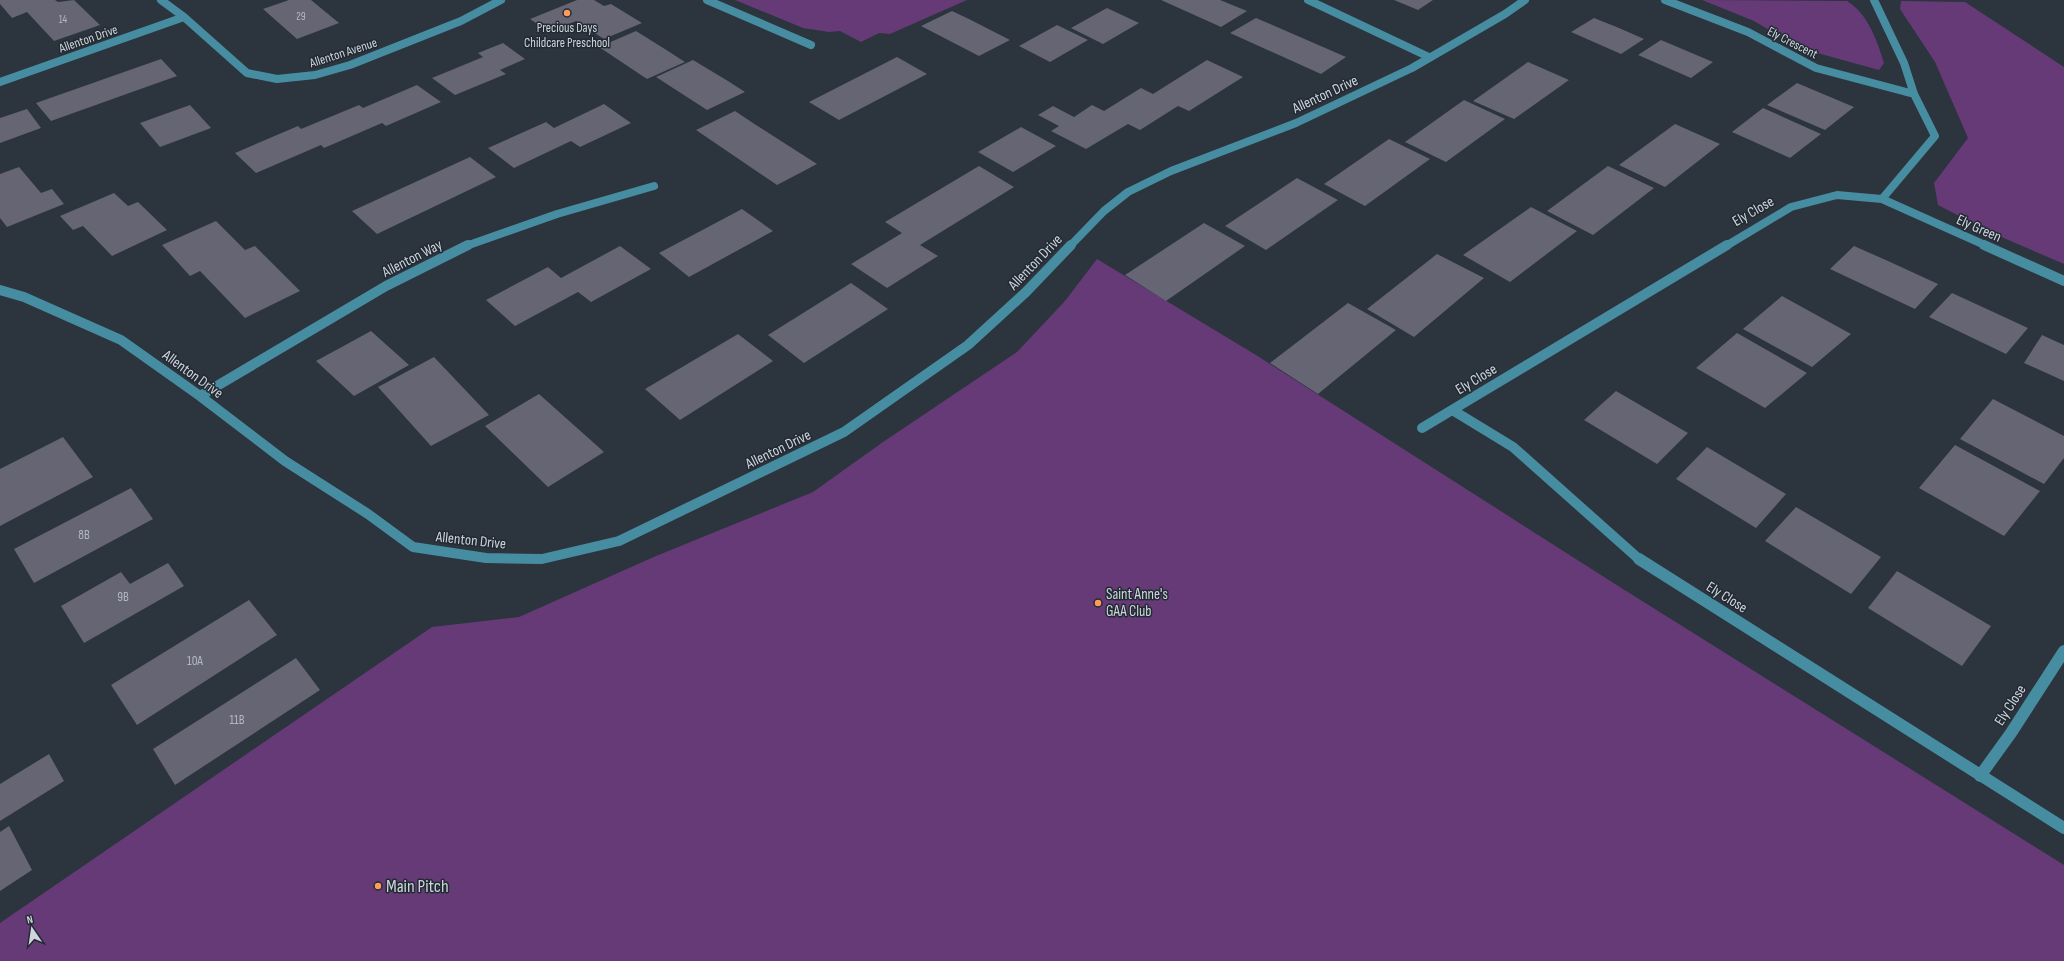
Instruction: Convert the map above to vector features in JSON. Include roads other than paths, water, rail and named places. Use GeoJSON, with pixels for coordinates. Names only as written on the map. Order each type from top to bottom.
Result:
{"type":"FeatureCollection","features":[{"type":"Feature","properties":{"kind":"street","name":"Allenton Avenue"},"geometry":{"type":"LineString","coordinates":[[161,0],[184,17],[247,73],[277,79],[315,76],[350,65],[461,21],[501,0]]}},
{"type":"Feature","properties":{"kind":"street"},"geometry":{"type":"LineString","coordinates":[[707,0],[811,45]]}},
{"type":"Feature","properties":{"kind":"street"},"geometry":{"type":"LineString","coordinates":[[1308,0],[1429,56]]}},
{"type":"Feature","properties":{"kind":"street","name":"Allenton Drive"},"geometry":{"type":"LineString","coordinates":[[0,290],[24,297],[121,340],[200,396],[285,460],[368,514],[413,547],[486,558],[542,560],[619,541],[844,432],[968,345],[1026,292],[1104,211],[1128,192],[1171,171],[1296,123],[1412,68],[1429,56],[1505,14],[1525,0]]}},
{"type":"Feature","properties":{"kind":"street","name":"Ely Crescent"},"geometry":{"type":"LineString","coordinates":[[1665,0],[1748,32],[1816,68],[1914,94]]}},
{"type":"Feature","properties":{"kind":"street"},"geometry":{"type":"LineString","coordinates":[[1874,0],[1904,62],[1914,94],[1935,136],[1882,199]]}},
{"type":"Feature","properties":{"kind":"street","name":"Allenton Drive"},"geometry":{"type":"LineString","coordinates":[[0,82],[152,30],[184,17]]}},
{"type":"Feature","properties":{"kind":"street","name":"Allenton Way"},"geometry":{"type":"LineString","coordinates":[[200,396],[386,286],[472,243],[557,214],[654,186]]}},
{"type":"Feature","properties":{"kind":"street","name":"Ely Close"},"geometry":{"type":"LineString","coordinates":[[1422,428],[1454,411],[1791,207],[1837,195],[1882,199]]}},
{"type":"Feature","properties":{"kind":"street","name":"Ely Green"},"geometry":{"type":"LineString","coordinates":[[1882,199],[2064,281]]}},
{"type":"Feature","properties":{"kind":"street","name":"Ely Close"},"geometry":{"type":"LineString","coordinates":[[1454,411],[1513,448],[1643,563],[2064,828]]}},
{"type":"Feature","properties":{"kind":"street","name":"Ely Close"},"geometry":{"type":"LineString","coordinates":[[1980,776],[2011,733],[2064,650]]}},
{"type":"Feature","properties":{"kind":"place","name":"Precious Days Childcare Preschool"},"geometry":{"type":"Point","coordinates":[567,13]}},
{"type":"Feature","properties":{"kind":"place","name":"Saint Anne's GAA Club"},"geometry":{"type":"Point","coordinates":[1098,603]}},
{"type":"Feature","properties":{"kind":"place","name":"Main Pitch"},"geometry":{"type":"Point","coordinates":[378,886]}}]}
